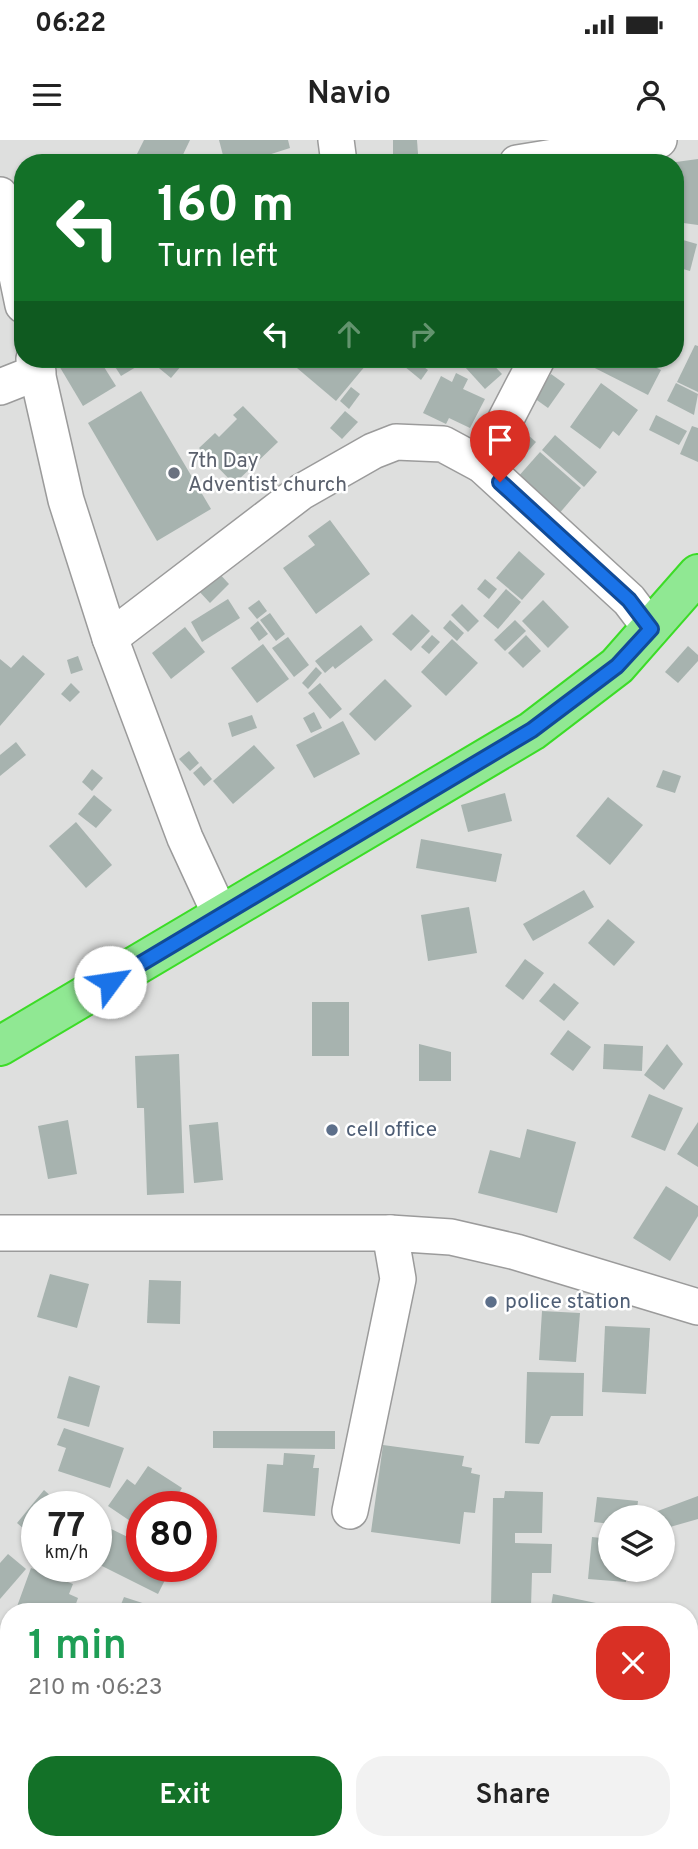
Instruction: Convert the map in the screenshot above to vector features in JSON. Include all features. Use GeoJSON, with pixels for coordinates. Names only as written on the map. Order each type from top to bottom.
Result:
{"type":"FeatureCollection","features":[{"type":"Feature","properties":{"kind":"highway"},"geometry":{"type":"LineString","coordinates":[[0,1046],[532,730],[617,666],[698,574]]}},
{"type":"Feature","properties":{"kind":"street"},"geometry":{"type":"LineString","coordinates":[[589,154],[659,140]]}},
{"type":"Feature","properties":{"kind":"street"},"geometry":{"type":"LineString","coordinates":[[0,195],[14,262]]}},
{"type":"Feature","properties":{"kind":"street"},"geometry":{"type":"LineString","coordinates":[[0,387],[33,368]]}},
{"type":"Feature","properties":{"kind":"street"},"geometry":{"type":"LineString","coordinates":[[36,368],[66,500],[110,638],[186,838],[220,914]]}},
{"type":"Feature","properties":{"kind":"street"},"geometry":{"type":"LineString","coordinates":[[482,465],[532,368]]}},
{"type":"Feature","properties":{"kind":"street"},"geometry":{"type":"LineString","coordinates":[[110,638],[300,492],[373,451],[396,442],[443,444],[482,465],[629,600],[651,629]]}},
{"type":"Feature","properties":{"kind":"street"},"geometry":{"type":"LineString","coordinates":[[0,1233],[390,1233],[451,1237],[516,1252],[698,1307]]}},
{"type":"Feature","properties":{"kind":"street"},"geometry":{"type":"LineString","coordinates":[[350,1511],[398,1279],[390,1233]]}},
{"type":"Feature","properties":{"kind":"shaded area"},"geometry":{"type":"Polygon","coordinates":[[[0,140],[698,140],[698,1603],[0,1603],[0,140]]]}},
{"type":"Feature","properties":{"kind":"building"},"geometry":{"type":"Polygon","coordinates":[[[144,140],[190,140],[183,154],[137,154],[144,140]]]}},
{"type":"Feature","properties":{"kind":"building"},"geometry":{"type":"Polygon","coordinates":[[[219,140],[288,140],[290,148],[271,154],[223,154],[219,140]]]}},
{"type":"Feature","properties":{"kind":"building"},"geometry":{"type":"Polygon","coordinates":[[[393,140],[417,140],[418,154],[393,154],[393,140]]]}},
{"type":"Feature","properties":{"kind":"building"},"geometry":{"type":"Polygon","coordinates":[[[698,159],[698,225],[684,223],[684,161],[698,159]]]}},
{"type":"Feature","properties":{"kind":"building"},"geometry":{"type":"Polygon","coordinates":[[[684,240],[697,244],[690,271],[684,269],[684,240]]]}},
{"type":"Feature","properties":{"kind":"building"},"geometry":{"type":"Polygon","coordinates":[[[695,345],[698,346],[698,392],[677,382],[695,345]]]}},
{"type":"Feature","properties":{"kind":"building"},"geometry":{"type":"Polygon","coordinates":[[[60,368],[105,368],[116,386],[83,406],[60,368]]]}},
{"type":"Feature","properties":{"kind":"building"},"geometry":{"type":"Polygon","coordinates":[[[116,368],[134,368],[121,376],[116,368]]]}},
{"type":"Feature","properties":{"kind":"building"},"geometry":{"type":"Polygon","coordinates":[[[159,368],[179,368],[171,378],[159,368]]]}},
{"type":"Feature","properties":{"kind":"building"},"geometry":{"type":"Polygon","coordinates":[[[297,368],[364,368],[336,401],[297,368]]]}},
{"type":"Feature","properties":{"kind":"building"},"geometry":{"type":"Polygon","coordinates":[[[406,368],[428,370],[421,380],[406,368]]]}},
{"type":"Feature","properties":{"kind":"building"},"geometry":{"type":"Polygon","coordinates":[[[466,368],[496,368],[502,374],[485,389],[466,368]]]}},
{"type":"Feature","properties":{"kind":"building"},"geometry":{"type":"Polygon","coordinates":[[[595,368],[657,368],[661,370],[648,395],[595,368]]]}},
{"type":"Feature","properties":{"kind":"building"},"geometry":{"type":"Polygon","coordinates":[[[456,373],[468,379],[463,389],[485,399],[470,428],[449,418],[446,424],[423,413],[441,376],[452,382],[456,373]]]}},
{"type":"Feature","properties":{"kind":"building"},"geometry":{"type":"Polygon","coordinates":[[[551,374],[565,384],[548,408],[534,398],[551,374]]]}},
{"type":"Feature","properties":{"kind":"building"},"geometry":{"type":"Polygon","coordinates":[[[601,383],[638,410],[619,436],[613,431],[600,449],[570,427],[601,383]]]}},
{"type":"Feature","properties":{"kind":"building"},"geometry":{"type":"Polygon","coordinates":[[[676,383],[698,394],[694,415],[667,401],[676,383]]]}},
{"type":"Feature","properties":{"kind":"building"},"geometry":{"type":"Polygon","coordinates":[[[351,387],[360,394],[349,409],[340,401],[351,387]]]}},
{"type":"Feature","properties":{"kind":"building"},"geometry":{"type":"Polygon","coordinates":[[[141,391],[211,509],[157,541],[88,423],[141,391]]]}},
{"type":"Feature","properties":{"kind":"building"},"geometry":{"type":"Polygon","coordinates":[[[243,406],[278,442],[234,484],[199,448],[215,433],[219,437],[237,419],[233,415],[243,406]]]}},
{"type":"Feature","properties":{"kind":"building"},"geometry":{"type":"Polygon","coordinates":[[[345,411],[358,422],[342,439],[330,428],[345,411]]]}},
{"type":"Feature","properties":{"kind":"building"},"geometry":{"type":"Polygon","coordinates":[[[656,415],[687,431],[679,445],[649,430],[656,415]]]}},
{"type":"Feature","properties":{"kind":"building"},"geometry":{"type":"Polygon","coordinates":[[[692,426],[698,428],[698,462],[680,454],[692,426]]]}},
{"type":"Feature","properties":{"kind":"building"},"geometry":{"type":"Polygon","coordinates":[[[520,428],[536,442],[514,467],[498,452],[520,428]]]}},
{"type":"Feature","properties":{"kind":"building"},"geometry":{"type":"Polygon","coordinates":[[[555,435],[597,472],[584,487],[542,450],[555,435]]]}},
{"type":"Feature","properties":{"kind":"building"},"geometry":{"type":"Polygon","coordinates":[[[540,452],[581,488],[558,515],[517,478],[540,452]]]}},
{"type":"Feature","properties":{"kind":"building"},"geometry":{"type":"Polygon","coordinates":[[[330,520],[370,574],[316,614],[283,568],[315,545],[308,536],[330,520]]]}},
{"type":"Feature","properties":{"kind":"building"},"geometry":{"type":"Polygon","coordinates":[[[519,551],[545,574],[522,600],[496,578],[519,551]]]}},
{"type":"Feature","properties":{"kind":"building"},"geometry":{"type":"Polygon","coordinates":[[[216,570],[229,584],[210,603],[197,589],[216,570]]]}},
{"type":"Feature","properties":{"kind":"building"},"geometry":{"type":"Polygon","coordinates":[[[485,579],[497,589],[489,599],[477,589],[485,579]]]}},
{"type":"Feature","properties":{"kind":"building"},"geometry":{"type":"Polygon","coordinates":[[[506,589],[521,602],[498,629],[483,616],[506,589]]]}},
{"type":"Feature","properties":{"kind":"building"},"geometry":{"type":"Polygon","coordinates":[[[228,599],[240,618],[202,642],[191,622],[228,599]]]}},
{"type":"Feature","properties":{"kind":"building"},"geometry":{"type":"Polygon","coordinates":[[[259,600],[267,611],[257,619],[248,608],[259,600]]]}},
{"type":"Feature","properties":{"kind":"building"},"geometry":{"type":"Polygon","coordinates":[[[543,600],[569,627],[548,648],[522,621],[543,600]]]}},
{"type":"Feature","properties":{"kind":"building"},"geometry":{"type":"Polygon","coordinates":[[[462,604],[479,621],[468,632],[451,615],[462,604]]]}},
{"type":"Feature","properties":{"kind":"building"},"geometry":{"type":"Polygon","coordinates":[[[270,613],[285,634],[276,641],[260,620],[270,613]]]}},
{"type":"Feature","properties":{"kind":"building"},"geometry":{"type":"Polygon","coordinates":[[[412,614],[430,631],[411,651],[392,634],[412,614]]]}},
{"type":"Feature","properties":{"kind":"building"},"geometry":{"type":"Polygon","coordinates":[[[450,620],[464,633],[457,641],[443,628],[450,620]]]}},
{"type":"Feature","properties":{"kind":"building"},"geometry":{"type":"Polygon","coordinates":[[[515,620],[526,631],[505,651],[494,640],[515,620]]]}},
{"type":"Feature","properties":{"kind":"building"},"geometry":{"type":"Polygon","coordinates":[[[258,621],[268,634],[259,641],[250,628],[258,621]]]}},
{"type":"Feature","properties":{"kind":"building"},"geometry":{"type":"Polygon","coordinates":[[[361,625],[373,640],[335,669],[333,666],[325,673],[315,661],[361,625]]]}},
{"type":"Feature","properties":{"kind":"building"},"geometry":{"type":"Polygon","coordinates":[[[185,627],[205,652],[171,679],[152,653],[185,627]]]}},
{"type":"Feature","properties":{"kind":"building"},"geometry":{"type":"Polygon","coordinates":[[[432,635],[440,642],[429,654],[421,647],[432,635]]]}},
{"type":"Feature","properties":{"kind":"building"},"geometry":{"type":"Polygon","coordinates":[[[526,635],[541,651],[523,668],[508,653],[526,635]]]}},
{"type":"Feature","properties":{"kind":"building"},"geometry":{"type":"Polygon","coordinates":[[[288,637],[309,665],[294,677],[272,648],[288,637]]]}},
{"type":"Feature","properties":{"kind":"building"},"geometry":{"type":"Polygon","coordinates":[[[452,639],[478,663],[446,696],[421,672],[452,639]]]}},
{"type":"Feature","properties":{"kind":"building"},"geometry":{"type":"Polygon","coordinates":[[[263,644],[289,679],[257,703],[231,668],[263,644]]]}},
{"type":"Feature","properties":{"kind":"building"},"geometry":{"type":"Polygon","coordinates":[[[688,646],[698,655],[698,661],[678,683],[665,672],[688,646]]]}},
{"type":"Feature","properties":{"kind":"building"},"geometry":{"type":"Polygon","coordinates":[[[23,655],[45,674],[0,726],[0,659],[11,668],[23,655]]]}},
{"type":"Feature","properties":{"kind":"building"},"geometry":{"type":"Polygon","coordinates":[[[78,656],[83,670],[71,674],[67,660],[78,656]]]}},
{"type":"Feature","properties":{"kind":"building"},"geometry":{"type":"Polygon","coordinates":[[[316,667],[322,673],[308,689],[302,683],[316,667]]]}},
{"type":"Feature","properties":{"kind":"building"},"geometry":{"type":"Polygon","coordinates":[[[385,679],[412,706],[375,741],[349,714],[385,679]]]}},
{"type":"Feature","properties":{"kind":"building"},"geometry":{"type":"Polygon","coordinates":[[[71,683],[80,692],[70,702],[61,694],[71,683]]]}},
{"type":"Feature","properties":{"kind":"building"},"geometry":{"type":"Polygon","coordinates":[[[320,683],[342,709],[330,719],[308,693],[320,683]]]}},
{"type":"Feature","properties":{"kind":"building"},"geometry":{"type":"Polygon","coordinates":[[[314,712],[322,728],[311,733],[303,718],[314,712]]]}},
{"type":"Feature","properties":{"kind":"building"},"geometry":{"type":"Polygon","coordinates":[[[252,715],[257,728],[232,737],[228,723],[252,715]]]}},
{"type":"Feature","properties":{"kind":"building"},"geometry":{"type":"Polygon","coordinates":[[[343,721],[360,754],[314,778],[296,745],[343,721]]]}},
{"type":"Feature","properties":{"kind":"building"},"geometry":{"type":"Polygon","coordinates":[[[16,742],[26,755],[0,776],[0,755],[16,742]]]}},
{"type":"Feature","properties":{"kind":"building"},"geometry":{"type":"Polygon","coordinates":[[[254,745],[275,768],[233,804],[213,781],[254,745]]]}},
{"type":"Feature","properties":{"kind":"building"},"geometry":{"type":"Polygon","coordinates":[[[189,751],[199,763],[190,771],[179,759],[189,751]]]}},
{"type":"Feature","properties":{"kind":"building"},"geometry":{"type":"Polygon","coordinates":[[[201,766],[212,779],[204,786],[193,773],[201,766]]]}},
{"type":"Feature","properties":{"kind":"building"},"geometry":{"type":"Polygon","coordinates":[[[92,769],[103,778],[92,791],[82,782],[92,769]]]}},
{"type":"Feature","properties":{"kind":"building"},"geometry":{"type":"Polygon","coordinates":[[[663,770],[681,776],[675,793],[656,787],[663,770]]]}},
{"type":"Feature","properties":{"kind":"building"},"geometry":{"type":"Polygon","coordinates":[[[505,793],[512,821],[468,832],[461,805],[505,793]]]}},
{"type":"Feature","properties":{"kind":"building"},"geometry":{"type":"Polygon","coordinates":[[[94,795],[112,810],[96,828],[78,814],[94,795]]]}},
{"type":"Feature","properties":{"kind":"building"},"geometry":{"type":"Polygon","coordinates":[[[608,797],[643,825],[610,865],[576,836],[608,797]]]}},
{"type":"Feature","properties":{"kind":"building"},"geometry":{"type":"Polygon","coordinates":[[[76,822],[112,865],[86,888],[49,846],[76,822]]]}},
{"type":"Feature","properties":{"kind":"building"},"geometry":{"type":"Polygon","coordinates":[[[421,839],[502,854],[496,882],[416,868],[421,839]]]}},
{"type":"Feature","properties":{"kind":"building"},"geometry":{"type":"Polygon","coordinates":[[[584,890],[594,907],[533,941],[523,924],[584,890]]]}},
{"type":"Feature","properties":{"kind":"building"},"geometry":{"type":"Polygon","coordinates":[[[469,907],[477,953],[428,961],[421,915],[469,907]]]}},
{"type":"Feature","properties":{"kind":"building"},"geometry":{"type":"Polygon","coordinates":[[[608,919],[635,942],[614,966],[588,943],[608,919]]]}},
{"type":"Feature","properties":{"kind":"building"},"geometry":{"type":"Polygon","coordinates":[[[525,959],[544,973],[523,1000],[505,986],[525,959]]]}},
{"type":"Feature","properties":{"kind":"building"},"geometry":{"type":"Polygon","coordinates":[[[554,983],[579,1003],[564,1021],[539,1001],[554,983]]]}},
{"type":"Feature","properties":{"kind":"building"},"geometry":{"type":"Polygon","coordinates":[[[312,1002],[349,1002],[349,1056],[312,1056],[312,1002]]]}},
{"type":"Feature","properties":{"kind":"building"},"geometry":{"type":"Polygon","coordinates":[[[568,1030],[591,1047],[573,1071],[550,1054],[568,1030]]]}},
{"type":"Feature","properties":{"kind":"building"},"geometry":{"type":"Polygon","coordinates":[[[419,1044],[451,1052],[451,1081],[419,1081],[419,1044]]]}},
{"type":"Feature","properties":{"kind":"building"},"geometry":{"type":"Polygon","coordinates":[[[604,1044],[643,1046],[642,1071],[603,1069],[604,1044]]]}},
{"type":"Feature","properties":{"kind":"building"},"geometry":{"type":"Polygon","coordinates":[[[667,1044],[683,1064],[664,1090],[644,1075],[667,1044]]]}},
{"type":"Feature","properties":{"kind":"building"},"geometry":{"type":"Polygon","coordinates":[[[179,1054],[184,1193],[147,1195],[144,1108],[137,1108],[135,1056],[179,1054]]]}},
{"type":"Feature","properties":{"kind":"building"},"geometry":{"type":"Polygon","coordinates":[[[649,1094],[683,1108],[665,1151],[631,1137],[649,1094]]]}},
{"type":"Feature","properties":{"kind":"building"},"geometry":{"type":"Polygon","coordinates":[[[68,1120],[77,1174],[48,1179],[38,1126],[68,1120]]]}},
{"type":"Feature","properties":{"kind":"building"},"geometry":{"type":"Polygon","coordinates":[[[218,1122],[223,1180],[194,1183],[189,1125],[218,1122]]]}},
{"type":"Feature","properties":{"kind":"building"},"geometry":{"type":"Polygon","coordinates":[[[698,1122],[698,1167],[677,1154],[698,1122]]]}},
{"type":"Feature","properties":{"kind":"building"},"geometry":{"type":"Polygon","coordinates":[[[527,1129],[576,1142],[557,1213],[478,1193],[490,1150],[520,1158],[527,1129]]]}},
{"type":"Feature","properties":{"kind":"building"},"geometry":{"type":"Polygon","coordinates":[[[666,1186],[698,1206],[698,1216],[670,1261],[633,1238],[666,1186]]]}},
{"type":"Feature","properties":{"kind":"building"},"geometry":{"type":"Polygon","coordinates":[[[50,1274],[89,1284],[77,1328],[37,1317],[50,1274]]]}},
{"type":"Feature","properties":{"kind":"building"},"geometry":{"type":"Polygon","coordinates":[[[149,1280],[181,1281],[180,1324],[147,1323],[149,1280]]]}},
{"type":"Feature","properties":{"kind":"building"},"geometry":{"type":"Polygon","coordinates":[[[542,1311],[580,1313],[576,1362],[539,1360],[542,1311]]]}},
{"type":"Feature","properties":{"kind":"building"},"geometry":{"type":"Polygon","coordinates":[[[605,1326],[650,1328],[646,1394],[602,1392],[605,1326]]]}},
{"type":"Feature","properties":{"kind":"building"},"geometry":{"type":"Polygon","coordinates":[[[527,1372],[584,1373],[583,1416],[551,1416],[539,1444],[525,1443],[527,1372]]]}},
{"type":"Feature","properties":{"kind":"building"},"geometry":{"type":"Polygon","coordinates":[[[69,1376],[100,1386],[89,1427],[57,1418],[69,1376]]]}},
{"type":"Feature","properties":{"kind":"building"},"geometry":{"type":"Polygon","coordinates":[[[64,1428],[124,1448],[110,1488],[58,1471],[66,1448],[57,1445],[64,1428]]]}},
{"type":"Feature","properties":{"kind":"building"},"geometry":{"type":"Polygon","coordinates":[[[213,1431],[335,1431],[335,1449],[213,1448],[213,1431]]]}},
{"type":"Feature","properties":{"kind":"building"},"geometry":{"type":"Polygon","coordinates":[[[383,1445],[464,1456],[462,1466],[472,1468],[471,1473],[480,1475],[475,1513],[464,1512],[460,1544],[371,1532],[383,1445]]]}},
{"type":"Feature","properties":{"kind":"building"},"geometry":{"type":"Polygon","coordinates":[[[284,1453],[315,1455],[313,1468],[319,1468],[315,1516],[263,1512],[267,1464],[283,1465],[284,1453]]]}},
{"type":"Feature","properties":{"kind":"building"},"geometry":{"type":"Polygon","coordinates":[[[148,1466],[182,1488],[180,1491],[126,1491],[126,1518],[112,1509],[112,1500],[127,1479],[135,1485],[148,1466]]]}},
{"type":"Feature","properties":{"kind":"building"},"geometry":{"type":"Polygon","coordinates":[[[505,1491],[543,1492],[542,1533],[515,1533],[515,1543],[552,1544],[551,1573],[532,1573],[531,1603],[491,1603],[493,1498],[504,1498],[505,1491]]]}},
{"type":"Feature","properties":{"kind":"building"},"geometry":{"type":"Polygon","coordinates":[[[698,1496],[698,1519],[675,1526],[674,1505],[698,1496]]]}},
{"type":"Feature","properties":{"kind":"building"},"geometry":{"type":"Polygon","coordinates":[[[597,1497],[638,1501],[638,1505],[598,1505],[598,1522],[594,1522],[597,1497]]]}},
{"type":"Feature","properties":{"kind":"building"},"geometry":{"type":"Polygon","coordinates":[[[112,1529],[126,1536],[126,1578],[112,1571],[112,1529]]]}},
{"type":"Feature","properties":{"kind":"building"},"geometry":{"type":"Polygon","coordinates":[[[592,1537],[598,1538],[598,1580],[588,1579],[592,1537]]]}},
{"type":"Feature","properties":{"kind":"building"},"geometry":{"type":"Polygon","coordinates":[[[8,1554],[21,1565],[21,1575],[0,1599],[0,1563],[8,1554]]]}},
{"type":"Feature","properties":{"kind":"building"},"geometry":{"type":"Polygon","coordinates":[[[26,1582],[68,1582],[73,1584],[69,1594],[78,1598],[76,1603],[18,1603],[26,1582]]]}},
{"type":"Feature","properties":{"kind":"building"},"geometry":{"type":"Polygon","coordinates":[[[134,1582],[164,1582],[158,1594],[134,1582]]]}},
{"type":"Feature","properties":{"kind":"building"},"geometry":{"type":"Polygon","coordinates":[[[553,1594],[596,1603],[552,1603],[553,1594]]]}},
{"type":"Feature","properties":{"kind":"building"},"geometry":{"type":"Polygon","coordinates":[[[124,1597],[142,1603],[122,1603],[124,1597]]]}},
{"type":"Feature","properties":{"kind":"place","name":"7th Day Adventist church"},"geometry":{"type":"Point","coordinates":[174,473]}},
{"type":"Feature","properties":{"kind":"place","name":"cell office"},"geometry":{"type":"Point","coordinates":[332,1130]}},
{"type":"Feature","properties":{"kind":"place","name":"police station"},"geometry":{"type":"Point","coordinates":[491,1302]}},
{"type":"Feature","properties":{"kind":"route"},"geometry":{"type":"LineString","coordinates":[[110,982],[532,730],[617,666],[651,629],[629,600],[500,482]]}}]}
